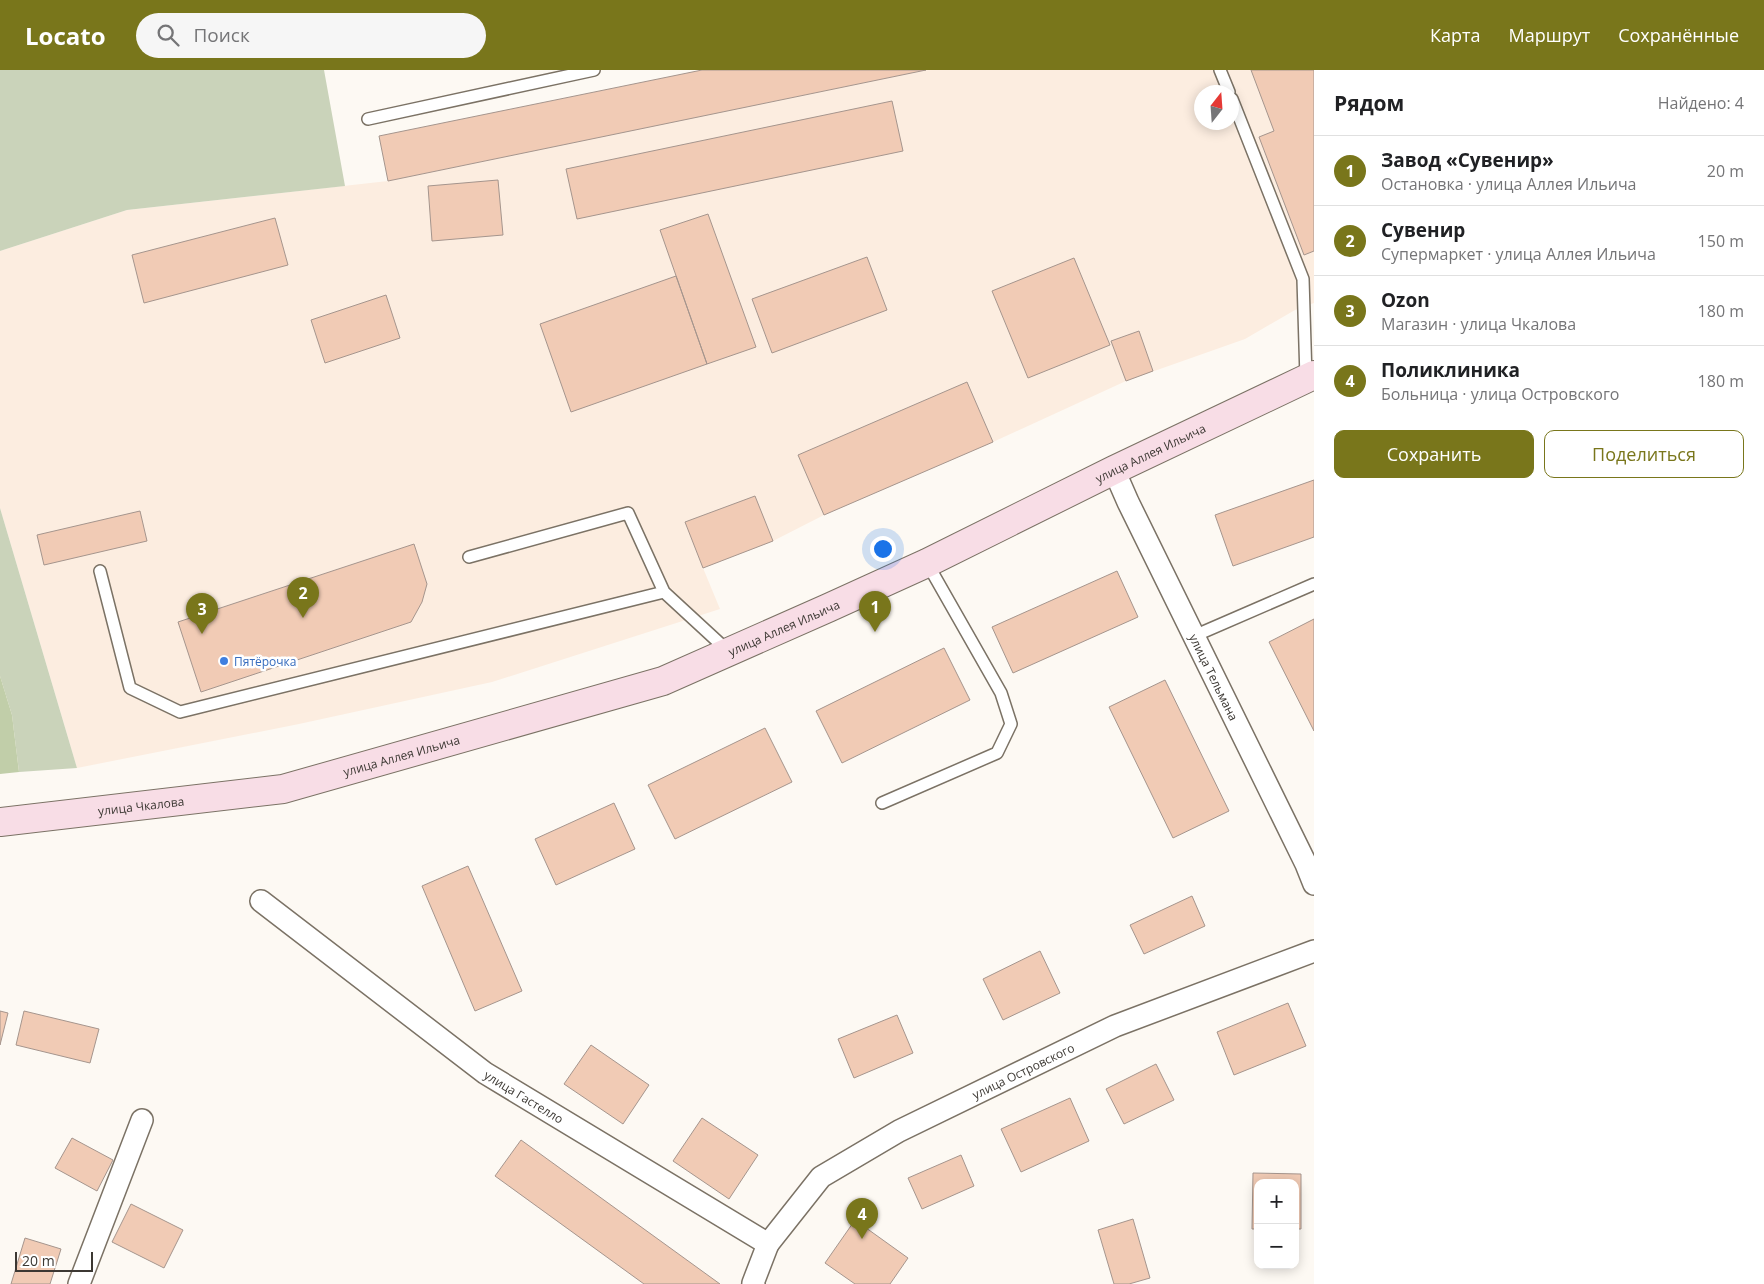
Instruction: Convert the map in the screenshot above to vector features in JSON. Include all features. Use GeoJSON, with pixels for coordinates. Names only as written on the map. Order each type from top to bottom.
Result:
{"type":"FeatureCollection","features":[{"type":"Feature","properties":{"kind":"main road","name":"улица Аллея Ильича"},"geometry":{"type":"LineString","coordinates":[[283,788],[663,681],[927,563],[1114,470],[1310,377]]}},
{"type":"Feature","properties":{"kind":"main road","name":"улица Чкалова"},"geometry":{"type":"LineString","coordinates":[[0,822],[283,788]]}},
{"type":"Feature","properties":{"kind":"street","name":"улица Тельмана"},"geometry":{"type":"LineString","coordinates":[[1114,470],[1314,884]]}},
{"type":"Feature","properties":{"kind":"street","name":"улица Гастелло"},"geometry":{"type":"LineString","coordinates":[[261,901],[485,1073],[768,1244]]}},
{"type":"Feature","properties":{"kind":"street","name":"улица Островского"},"geometry":{"type":"LineString","coordinates":[[768,1244],[821,1177],[899,1132],[1115,1026],[1314,951]]}},
{"type":"Feature","properties":{"kind":"street"},"geometry":{"type":"LineString","coordinates":[[79,1284],[142,1120]]}},
{"type":"Feature","properties":{"kind":"street"},"geometry":{"type":"LineString","coordinates":[[754,1284],[768,1244]]}},
{"type":"Feature","properties":{"kind":"lane"},"geometry":{"type":"LineString","coordinates":[[368,119],[594,70]]}},
{"type":"Feature","properties":{"kind":"lane"},"geometry":{"type":"LineString","coordinates":[[1220,70],[1226,85]]}},
{"type":"Feature","properties":{"kind":"lane"},"geometry":{"type":"LineString","coordinates":[[1239,117],[1302,279],[1310,377]]}},
{"type":"Feature","properties":{"kind":"lane"},"geometry":{"type":"LineString","coordinates":[[469,557],[628,513],[664,592],[730,652]]}},
{"type":"Feature","properties":{"kind":"lane"},"geometry":{"type":"LineString","coordinates":[[882,803],[997,753],[1011,724],[1001,693],[927,563]]}},
{"type":"Feature","properties":{"kind":"lane"},"geometry":{"type":"LineString","coordinates":[[100,571],[130,688],[180,712],[664,592]]}},
{"type":"Feature","properties":{"kind":"lane"},"geometry":{"type":"LineString","coordinates":[[1194,636],[1314,584]]}},
{"type":"Feature","properties":{"kind":"shaded area"},"geometry":{"type":"Polygon","coordinates":[[[926,70],[1314,70],[1314,303],[1295,310],[1245,339],[1126,381],[993,442],[824,515],[773,541],[703,568],[720,609],[492,682],[299,724],[77,768],[0,508],[0,251],[127,210],[388,181],[926,70]]]}},
{"type":"Feature","properties":{"kind":"green space"},"geometry":{"type":"Polygon","coordinates":[[[0,70],[324,70],[345,186],[127,210],[0,251],[0,70]]]}},
{"type":"Feature","properties":{"kind":"green space"},"geometry":{"type":"Polygon","coordinates":[[[0,508],[77,768],[19,772],[12,715],[0,676],[0,508]]]}},
{"type":"Feature","properties":{"kind":"green space"},"geometry":{"type":"Polygon","coordinates":[[[0,676],[12,715],[19,772],[0,774],[0,676]]]}},
{"type":"Feature","properties":{"kind":"building"},"geometry":{"type":"Polygon","coordinates":[[[702,70],[926,70],[388,181],[379,136],[702,70]]]}},
{"type":"Feature","properties":{"kind":"building"},"geometry":{"type":"Polygon","coordinates":[[[1251,70],[1314,70],[1314,251],[1304,255],[1259,137],[1274,131],[1251,70]]]}},
{"type":"Feature","properties":{"kind":"building"},"geometry":{"type":"Polygon","coordinates":[[[892,101],[903,151],[577,219],[566,169],[892,101]]]}},
{"type":"Feature","properties":{"kind":"building"},"geometry":{"type":"Polygon","coordinates":[[[498,180],[503,235],[432,241],[428,186],[498,180]]]}},
{"type":"Feature","properties":{"kind":"building"},"geometry":{"type":"Polygon","coordinates":[[[708,214],[756,347],[707,364],[660,230],[708,214]]]}},
{"type":"Feature","properties":{"kind":"building"},"geometry":{"type":"Polygon","coordinates":[[[275,218],[288,265],[144,303],[132,255],[275,218]]]}},
{"type":"Feature","properties":{"kind":"building"},"geometry":{"type":"Polygon","coordinates":[[[867,257],[887,310],[772,353],[752,299],[867,257]]]}},
{"type":"Feature","properties":{"kind":"building"},"geometry":{"type":"Polygon","coordinates":[[[1074,258],[1110,345],[1028,378],[992,291],[1074,258]]]}},
{"type":"Feature","properties":{"kind":"building"},"geometry":{"type":"Polygon","coordinates":[[[676,276],[707,364],[571,412],[540,324],[676,276]]]}},
{"type":"Feature","properties":{"kind":"building"},"geometry":{"type":"Polygon","coordinates":[[[386,295],[400,338],[325,363],[311,320],[386,295]]]}},
{"type":"Feature","properties":{"kind":"building"},"geometry":{"type":"Polygon","coordinates":[[[1139,331],[1153,371],[1126,381],[1111,341],[1139,331]]]}},
{"type":"Feature","properties":{"kind":"building"},"geometry":{"type":"Polygon","coordinates":[[[967,382],[993,442],[824,515],[798,455],[967,382]]]}},
{"type":"Feature","properties":{"kind":"building"},"geometry":{"type":"Polygon","coordinates":[[[1314,480],[1314,537],[1233,566],[1215,515],[1314,480]]]}},
{"type":"Feature","properties":{"kind":"building"},"geometry":{"type":"Polygon","coordinates":[[[755,496],[773,541],[703,568],[685,522],[755,496]]]}},
{"type":"Feature","properties":{"kind":"building"},"geometry":{"type":"Polygon","coordinates":[[[140,511],[147,541],[44,565],[37,535],[140,511]]]}},
{"type":"Feature","properties":{"kind":"building"},"geometry":{"type":"Polygon","coordinates":[[[414,544],[427,584],[422,602],[411,622],[201,692],[178,622],[414,544]]]}},
{"type":"Feature","properties":{"kind":"building"},"geometry":{"type":"Polygon","coordinates":[[[1117,571],[1138,617],[1013,673],[992,627],[1117,571]]]}},
{"type":"Feature","properties":{"kind":"building"},"geometry":{"type":"Polygon","coordinates":[[[1314,619],[1314,731],[1269,642],[1314,619]]]}},
{"type":"Feature","properties":{"kind":"building"},"geometry":{"type":"Polygon","coordinates":[[[944,648],[970,700],[842,763],[816,711],[944,648]]]}},
{"type":"Feature","properties":{"kind":"building"},"geometry":{"type":"Polygon","coordinates":[[[1165,680],[1229,811],[1173,838],[1109,707],[1165,680]]]}},
{"type":"Feature","properties":{"kind":"building"},"geometry":{"type":"Polygon","coordinates":[[[765,728],[792,782],[675,839],[648,785],[765,728]]]}},
{"type":"Feature","properties":{"kind":"building"},"geometry":{"type":"Polygon","coordinates":[[[614,803],[635,849],[556,885],[535,839],[614,803]]]}},
{"type":"Feature","properties":{"kind":"building"},"geometry":{"type":"Polygon","coordinates":[[[468,866],[522,991],[475,1011],[422,886],[468,866]]]}},
{"type":"Feature","properties":{"kind":"building"},"geometry":{"type":"Polygon","coordinates":[[[1192,896],[1205,926],[1144,954],[1130,925],[1192,896]]]}},
{"type":"Feature","properties":{"kind":"building"},"geometry":{"type":"Polygon","coordinates":[[[1040,951],[1060,993],[1003,1020],[983,979],[1040,951]]]}},
{"type":"Feature","properties":{"kind":"building"},"geometry":{"type":"Polygon","coordinates":[[[1288,1003],[1306,1046],[1234,1075],[1217,1032],[1288,1003]]]}},
{"type":"Feature","properties":{"kind":"building"},"geometry":{"type":"Polygon","coordinates":[[[0,1011],[8,1013],[0,1045],[0,1011]]]}},
{"type":"Feature","properties":{"kind":"building"},"geometry":{"type":"Polygon","coordinates":[[[24,1011],[99,1029],[90,1063],[16,1045],[24,1011]]]}},
{"type":"Feature","properties":{"kind":"building"},"geometry":{"type":"Polygon","coordinates":[[[897,1015],[913,1053],[854,1078],[838,1039],[897,1015]]]}},
{"type":"Feature","properties":{"kind":"building"},"geometry":{"type":"Polygon","coordinates":[[[591,1045],[649,1085],[623,1124],[564,1084],[591,1045]]]}},
{"type":"Feature","properties":{"kind":"building"},"geometry":{"type":"Polygon","coordinates":[[[1156,1064],[1174,1100],[1124,1124],[1106,1089],[1156,1064]]]}},
{"type":"Feature","properties":{"kind":"building"},"geometry":{"type":"Polygon","coordinates":[[[1070,1098],[1089,1141],[1021,1172],[1001,1129],[1070,1098]]]}},
{"type":"Feature","properties":{"kind":"building"},"geometry":{"type":"Polygon","coordinates":[[[702,1118],[758,1155],[729,1199],[673,1161],[702,1118]]]}},
{"type":"Feature","properties":{"kind":"building"},"geometry":{"type":"Polygon","coordinates":[[[72,1138],[113,1160],[97,1191],[55,1168],[72,1138]]]}},
{"type":"Feature","properties":{"kind":"building"},"geometry":{"type":"Polygon","coordinates":[[[521,1140],[720,1284],[644,1284],[495,1176],[521,1140]]]}},
{"type":"Feature","properties":{"kind":"building"},"geometry":{"type":"Polygon","coordinates":[[[961,1155],[974,1186],[922,1209],[908,1178],[961,1155]]]}},
{"type":"Feature","properties":{"kind":"building"},"geometry":{"type":"Polygon","coordinates":[[[1253,1173],[1301,1174],[1301,1229],[1299,1229],[1299,1179],[1254,1179],[1254,1229],[1252,1229],[1253,1173]]]}},
{"type":"Feature","properties":{"kind":"building"},"geometry":{"type":"Polygon","coordinates":[[[131,1204],[183,1230],[164,1268],[112,1242],[131,1204]]]}},
{"type":"Feature","properties":{"kind":"building"},"geometry":{"type":"Polygon","coordinates":[[[1133,1219],[1150,1278],[1129,1284],[1114,1284],[1098,1230],[1133,1219]]]}},
{"type":"Feature","properties":{"kind":"building"},"geometry":{"type":"Polygon","coordinates":[[[855,1220],[908,1258],[890,1284],[855,1284],[825,1263],[855,1220]]]}},
{"type":"Feature","properties":{"kind":"building"},"geometry":{"type":"Polygon","coordinates":[[[25,1238],[61,1249],[50,1284],[11,1284],[25,1238]]]}},
{"type":"Feature","properties":{"kind":"place","name":"Сувенир"},"geometry":{"type":"Point","coordinates":[303,618]}},
{"type":"Feature","properties":{"kind":"place","name":"Завод «Сувенир»"},"geometry":{"type":"Point","coordinates":[875,632]}},
{"type":"Feature","properties":{"kind":"place","name":"Ozon"},"geometry":{"type":"Point","coordinates":[202,634]}},
{"type":"Feature","properties":{"kind":"place","name":"Пятёрочка"},"geometry":{"type":"Point","coordinates":[224,661]}},
{"type":"Feature","properties":{"kind":"place","name":"Поликлиника"},"geometry":{"type":"Point","coordinates":[862,1239]}}]}
